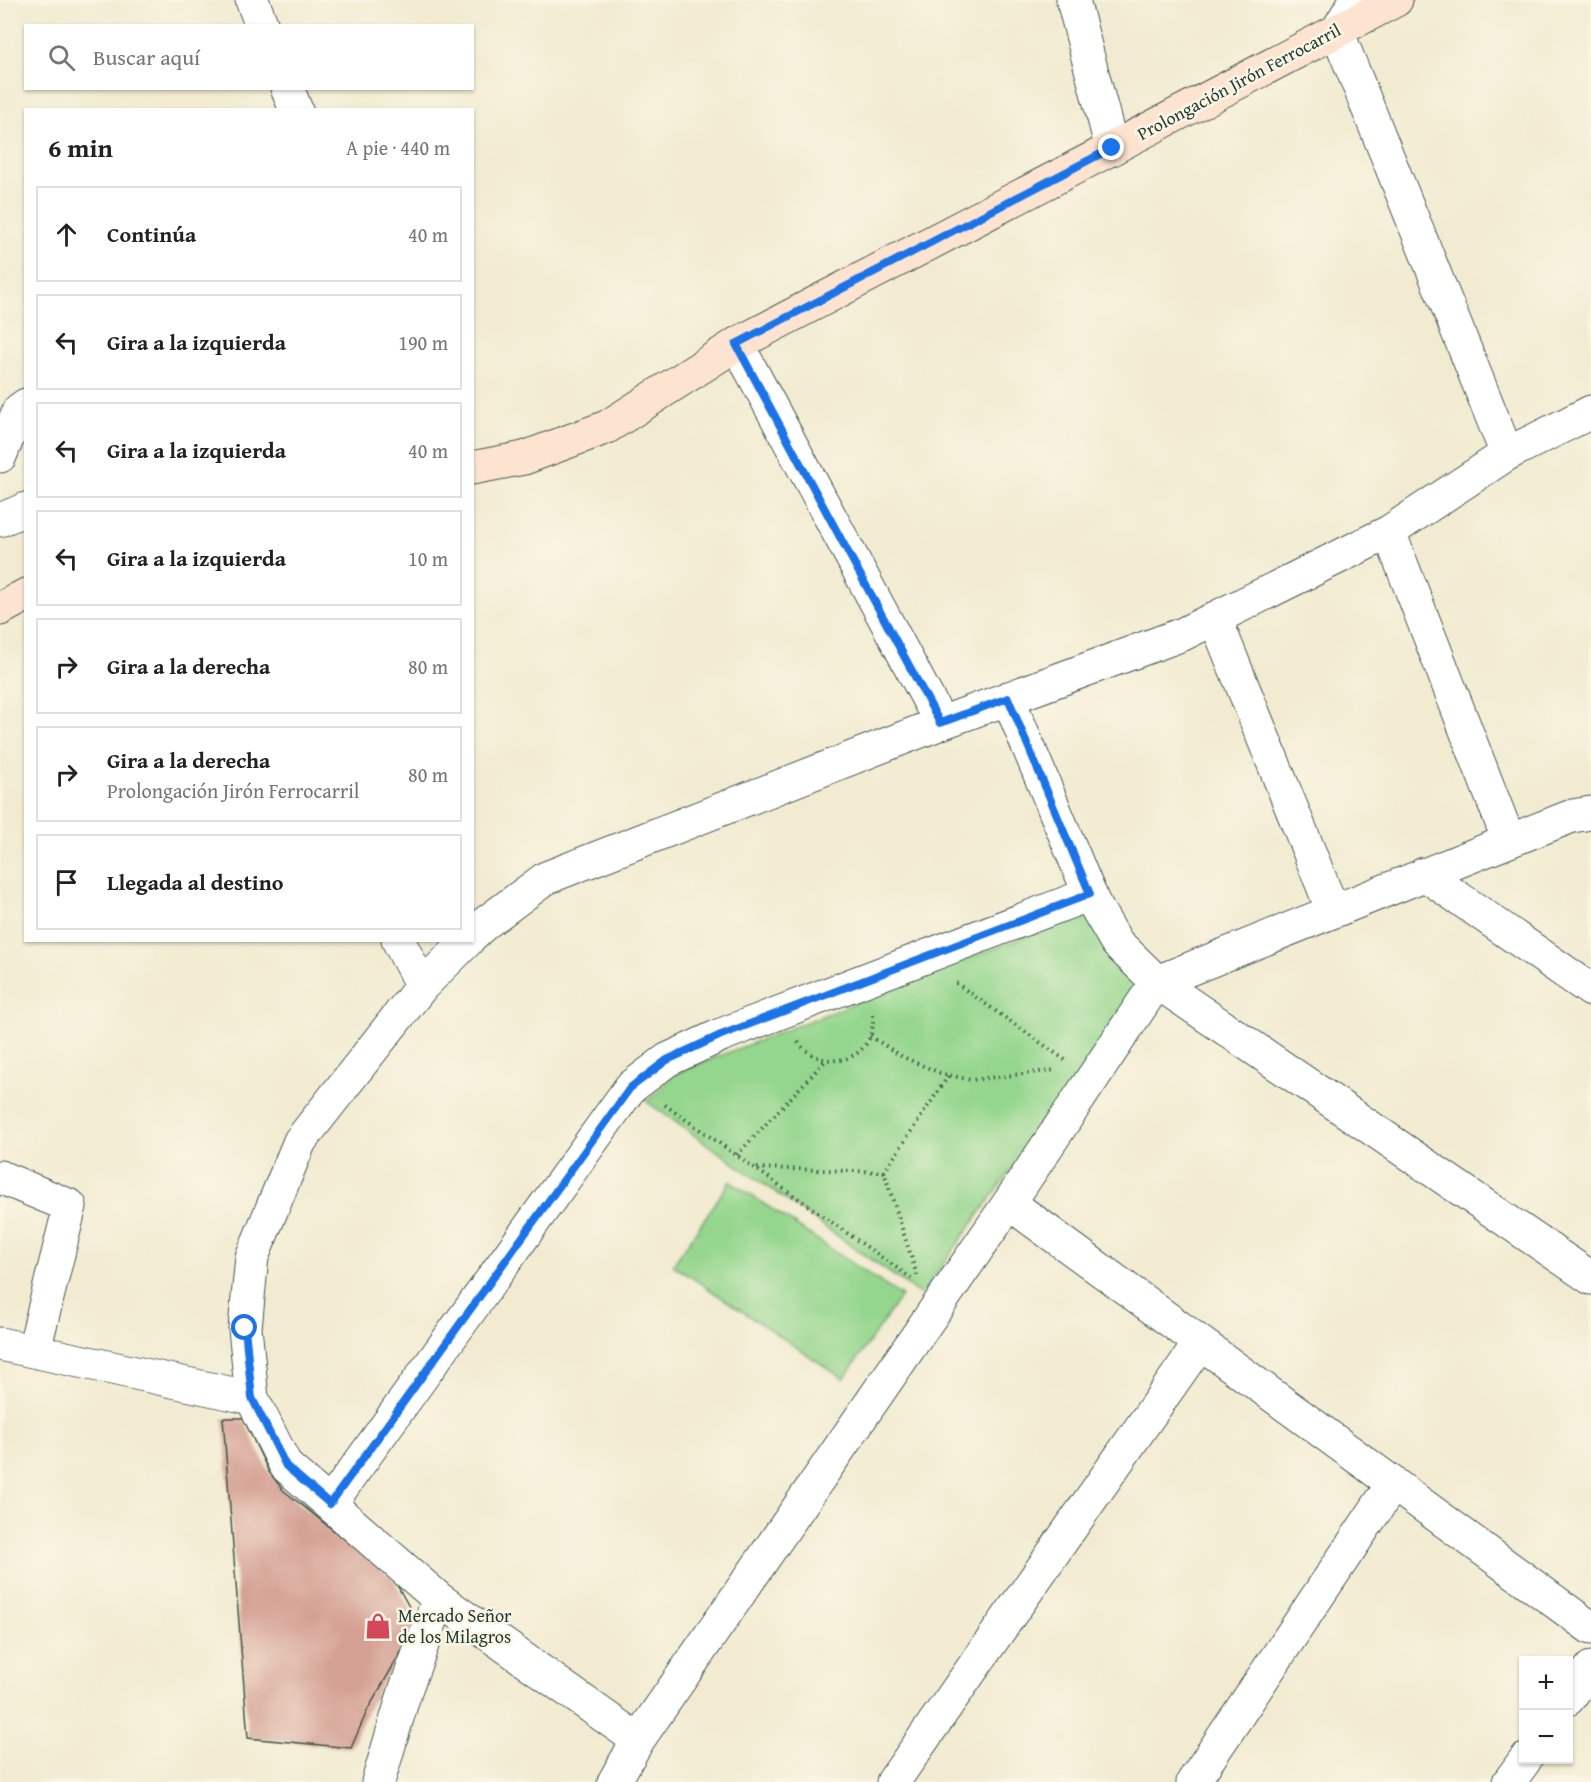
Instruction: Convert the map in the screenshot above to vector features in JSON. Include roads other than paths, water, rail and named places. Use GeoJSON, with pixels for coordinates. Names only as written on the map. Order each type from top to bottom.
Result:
{"type":"FeatureCollection","features":[{"type":"Feature","properties":{"kind":"street"},"geometry":{"type":"LineString","coordinates":[[252,0],[261,24]]}},
{"type":"Feature","properties":{"kind":"street"},"geometry":{"type":"LineString","coordinates":[[1073,0],[1112,148]]}},
{"type":"Feature","properties":{"kind":"street"},"geometry":{"type":"LineString","coordinates":[[1356,0],[1337,31],[1507,454]]}},
{"type":"Feature","properties":{"kind":"street","name":"Prolongación Jirón Ferrocarril"},"geometry":{"type":"LineString","coordinates":[[474,468],[524,458],[607,426],[736,344],[1396,0]]}},
{"type":"Feature","properties":{"kind":"street"},"geometry":{"type":"LineString","coordinates":[[288,90],[295,108]]}},
{"type":"Feature","properties":{"kind":"street"},"geometry":{"type":"LineString","coordinates":[[736,344],[940,723]]}},
{"type":"Feature","properties":{"kind":"street"},"geometry":{"type":"LineString","coordinates":[[0,456],[19,410],[24,406]]}},
{"type":"Feature","properties":{"kind":"street"},"geometry":{"type":"LineString","coordinates":[[474,934],[546,878],[940,723],[1183,634],[1389,532],[1507,454],[1591,412]]}},
{"type":"Feature","properties":{"kind":"street"},"geometry":{"type":"LineString","coordinates":[[0,520],[24,510]]}},
{"type":"Feature","properties":{"kind":"street"},"geometry":{"type":"LineString","coordinates":[[1389,532],[1509,841]]}},
{"type":"Feature","properties":{"kind":"street"},"geometry":{"type":"LineString","coordinates":[[0,609],[24,596]]}},
{"type":"Feature","properties":{"kind":"street"},"geometry":{"type":"LineString","coordinates":[[1215,618],[1333,911]]}},
{"type":"Feature","properties":{"kind":"street"},"geometry":{"type":"LineString","coordinates":[[1008,698],[1090,894],[1117,943],[1157,982],[1591,1278]]}},
{"type":"Feature","properties":{"kind":"street"},"geometry":{"type":"LineString","coordinates":[[614,1782],[638,1740],[1009,1203],[1084,1074],[1157,982],[1572,816],[1591,813]]}},
{"type":"Feature","properties":{"kind":"street"},"geometry":{"type":"LineString","coordinates":[[1424,874],[1591,990]]}},
{"type":"Feature","properties":{"kind":"street"},"geometry":{"type":"LineString","coordinates":[[330,1504],[630,1088],[667,1060],[721,1035],[1090,894]]}},
{"type":"Feature","properties":{"kind":"street"},"geometry":{"type":"LineString","coordinates":[[399,942],[423,986]]}},
{"type":"Feature","properties":{"kind":"street"},"geometry":{"type":"LineString","coordinates":[[466,942],[423,986],[300,1142],[252,1257],[245,1328],[252,1398],[286,1466],[438,1599],[638,1740]]}},
{"type":"Feature","properties":{"kind":"street"},"geometry":{"type":"LineString","coordinates":[[0,1177],[70,1206],[34,1350]]}},
{"type":"Feature","properties":{"kind":"street"},"geometry":{"type":"LineString","coordinates":[[1009,1203],[1591,1628]]}},
{"type":"Feature","properties":{"kind":"street"},"geometry":{"type":"LineString","coordinates":[[893,1782],[1200,1343]]}},
{"type":"Feature","properties":{"kind":"street"},"geometry":{"type":"LineString","coordinates":[[0,1344],[252,1398]]}},
{"type":"Feature","properties":{"kind":"street"},"geometry":{"type":"LineString","coordinates":[[1193,1782],[1394,1484]]}},
{"type":"Feature","properties":{"kind":"street"},"geometry":{"type":"LineString","coordinates":[[378,1782],[405,1691],[438,1599]]}},
{"type":"Feature","properties":{"kind":"street"},"geometry":{"type":"LineString","coordinates":[[1573,1693],[1591,1668]]}},
{"type":"Feature","properties":{"kind":"place","name":"Mercado Señor de los Milagros"},"geometry":{"type":"Point","coordinates":[378,1626]}}]}
